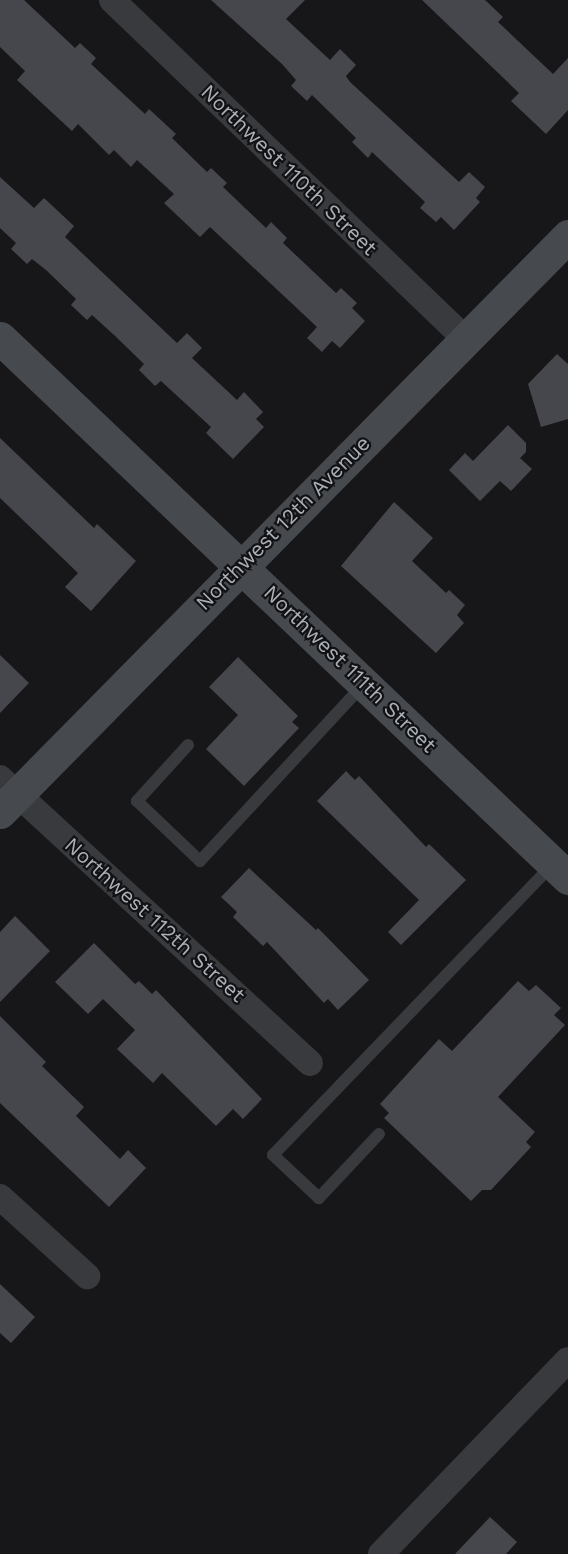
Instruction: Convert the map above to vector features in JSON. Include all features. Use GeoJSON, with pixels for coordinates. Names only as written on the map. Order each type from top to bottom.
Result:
{"type":"FeatureCollection","features":[{"type":"Feature","properties":{"kind":"street","name":"Northwest 110th Street"},"geometry":{"type":"LineString","coordinates":[[112,0],[467,340]]}},
{"type":"Feature","properties":{"kind":"street","name":"Northwest 12th Avenue"},"geometry":{"type":"LineString","coordinates":[[6,795],[467,340],[568,236]]}},
{"type":"Feature","properties":{"kind":"street","name":"Northwest 111th Street"},"geometry":{"type":"LineString","coordinates":[[0,338],[241,564],[561,871]]}},
{"type":"Feature","properties":{"kind":"street","name":"Northwest 112th Street"},"geometry":{"type":"LineString","coordinates":[[6,795],[310,1063]]}},
{"type":"Feature","properties":{"kind":"street"},"geometry":{"type":"LineString","coordinates":[[0,1197],[87,1276]]}},
{"type":"Feature","properties":{"kind":"street"},"geometry":{"type":"LineString","coordinates":[[381,1554],[568,1360]]}},
{"type":"Feature","properties":{"kind":"lane"},"geometry":{"type":"LineString","coordinates":[[188,745],[137,801],[200,861],[365,683]]}},
{"type":"Feature","properties":{"kind":"lane"},"geometry":{"type":"LineString","coordinates":[[379,1134],[319,1198],[273,1155],[561,871]]}},
{"type":"Feature","properties":{"kind":"building"},"geometry":{"type":"Polygon","coordinates":[[[0,0],[24,0],[75,48],[80,43],[96,58],[91,64],[145,114],[149,109],[176,134],[172,138],[207,172],[211,168],[227,183],[223,187],[266,228],[271,222],[287,238],[283,243],[336,293],[341,288],[357,303],[352,308],[365,321],[340,348],[332,341],[322,352],[307,338],[317,327],[210,227],[200,237],[164,203],[174,194],[137,160],[131,167],[114,150],[109,155],[78,124],[72,131],[17,80],[25,71],[0,47],[0,0]]]}},
{"type":"Feature","properties":{"kind":"building"},"geometry":{"type":"Polygon","coordinates":[[[211,0],[305,0],[286,19],[330,60],[340,49],[356,65],[346,76],[350,82],[459,182],[469,172],[485,187],[476,198],[480,202],[454,230],[441,217],[436,222],[420,208],[425,202],[372,152],[368,158],[352,142],[356,138],[312,95],[307,101],[291,86],[296,80],[282,64],[211,0]]]}},
{"type":"Feature","properties":{"kind":"building"},"geometry":{"type":"Polygon","coordinates":[[[422,0],[485,0],[503,17],[498,22],[553,74],[568,58],[568,110],[546,134],[511,101],[519,93],[422,0]]]}},
{"type":"Feature","properties":{"kind":"building"},"geometry":{"type":"Polygon","coordinates":[[[0,177],[34,208],[44,198],[74,226],[65,237],[177,343],[187,333],[202,348],[192,358],[237,400],[244,392],[263,412],[256,419],[264,427],[233,459],[206,433],[211,427],[161,381],[155,386],[139,370],[144,364],[92,315],[87,320],[71,305],[76,299],[46,270],[32,259],[27,264],[11,249],[16,243],[0,228],[0,177]]]}},
{"type":"Feature","properties":{"kind":"building"},"geometry":{"type":"Polygon","coordinates":[[[557,354],[568,364],[568,419],[541,427],[528,384],[557,354]]]}},
{"type":"Feature","properties":{"kind":"building"},"geometry":{"type":"Polygon","coordinates":[[[508,425],[526,443],[526,452],[520,458],[532,469],[511,491],[500,481],[480,501],[449,470],[465,453],[473,461],[508,425]]]}},
{"type":"Feature","properties":{"kind":"building"},"geometry":{"type":"Polygon","coordinates":[[[0,438],[94,528],[97,524],[136,561],[91,611],[65,587],[78,573],[0,498],[0,438]]]}},
{"type":"Feature","properties":{"kind":"building"},"geometry":{"type":"Polygon","coordinates":[[[394,502],[433,538],[412,561],[446,593],[449,590],[465,605],[457,615],[464,623],[436,653],[341,566],[394,502]]]}},
{"type":"Feature","properties":{"kind":"building"},"geometry":{"type":"Polygon","coordinates":[[[0,655],[29,683],[0,713],[0,655]]]}},
{"type":"Feature","properties":{"kind":"building"},"geometry":{"type":"Polygon","coordinates":[[[238,657],[298,716],[292,722],[299,728],[244,786],[206,749],[238,715],[209,687],[238,657]]]}},
{"type":"Feature","properties":{"kind":"building"},"geometry":{"type":"Polygon","coordinates":[[[346,771],[355,780],[359,776],[426,847],[429,844],[466,880],[401,945],[388,932],[419,900],[317,801],[346,771]]]}},
{"type":"Feature","properties":{"kind":"building"},"geometry":{"type":"Polygon","coordinates":[[[249,868],[316,930],[318,928],[369,980],[338,1010],[328,999],[324,1003],[267,942],[263,946],[233,917],[237,912],[221,897],[249,868]]]}},
{"type":"Feature","properties":{"kind":"building"},"geometry":{"type":"Polygon","coordinates":[[[15,916],[50,951],[0,1002],[0,932],[15,916]]]}},
{"type":"Feature","properties":{"kind":"building"},"geometry":{"type":"Polygon","coordinates":[[[94,943],[135,984],[139,981],[152,994],[156,990],[262,1099],[243,1119],[233,1109],[216,1126],[162,1073],[153,1083],[117,1049],[135,1030],[103,999],[88,1014],[55,982],[94,943]]]}},
{"type":"Feature","properties":{"kind":"building"},"geometry":{"type":"Polygon","coordinates":[[[518,981],[529,991],[536,985],[561,1008],[554,1015],[565,1025],[498,1097],[535,1132],[526,1142],[531,1147],[491,1190],[482,1190],[471,1201],[384,1118],[389,1113],[380,1104],[439,1039],[452,1051],[518,981]]]}},
{"type":"Feature","properties":{"kind":"building"},"geometry":{"type":"Polygon","coordinates":[[[0,1016],[46,1062],[42,1066],[84,1107],[76,1116],[120,1159],[128,1150],[146,1168],[109,1207],[0,1103],[0,1016]]]}},
{"type":"Feature","properties":{"kind":"building"},"geometry":{"type":"Polygon","coordinates":[[[0,1284],[35,1317],[11,1343],[0,1333],[0,1284]]]}},
{"type":"Feature","properties":{"kind":"building"},"geometry":{"type":"Polygon","coordinates":[[[490,1517],[517,1542],[506,1554],[455,1554],[490,1517]]]}}]}
